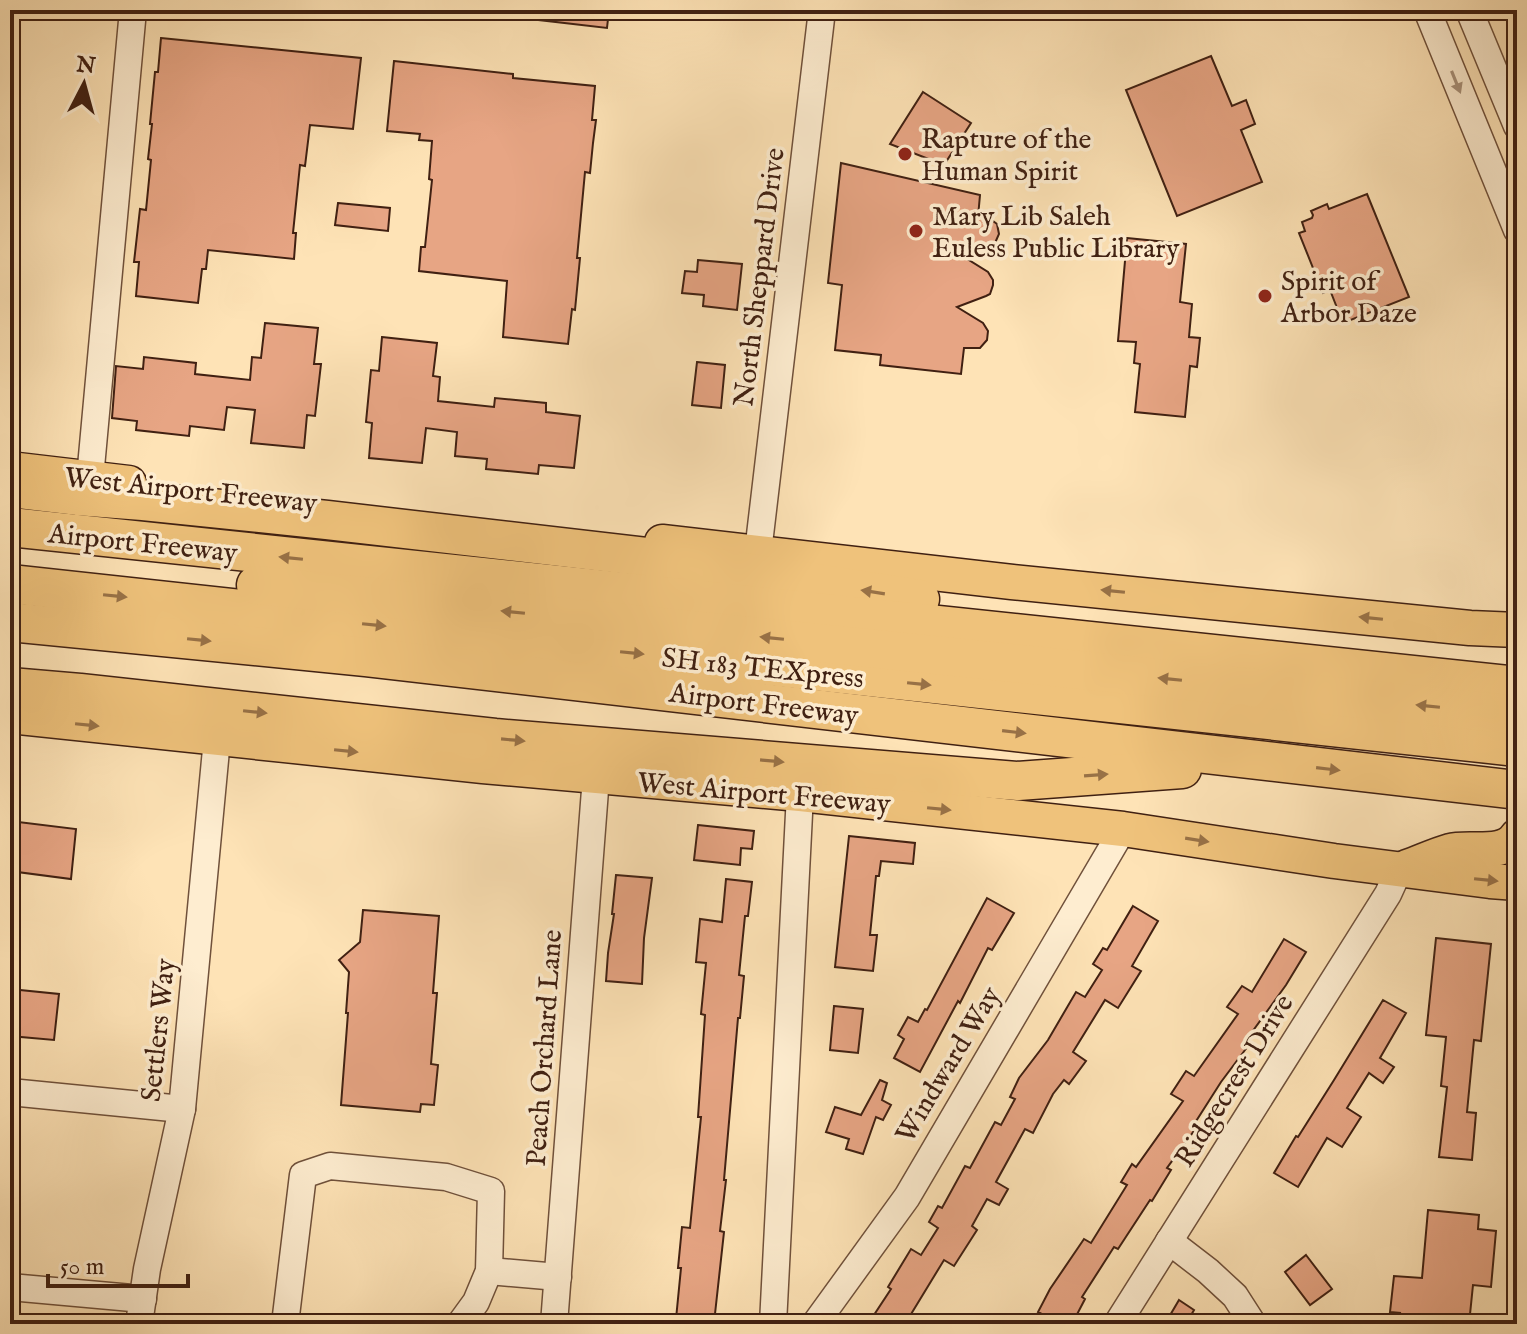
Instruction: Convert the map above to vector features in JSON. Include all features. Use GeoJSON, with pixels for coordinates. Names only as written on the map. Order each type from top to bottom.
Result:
{"type":"FeatureCollection","features":[{"type":"Feature","properties":{"kind":"highway"},"geometry":{"type":"LineString","coordinates":[[10,488],[648,557],[1132,629],[1394,658],[1512,689]]}},
{"type":"Feature","properties":{"kind":"highway","name":"Airport Freeway"},"geometry":{"type":"LineString","coordinates":[[10,527],[1512,689]]}},
{"type":"Feature","properties":{"kind":"highway","name":"SH 183 TEXpress"},"geometry":{"type":"LineString","coordinates":[[10,560],[1512,689]]}},
{"type":"Feature","properties":{"kind":"highway","name":"SH 183 TEXpress"},"geometry":{"type":"LineString","coordinates":[[10,584],[1512,689]]}},
{"type":"Feature","properties":{"kind":"highway","name":"Airport Freeway"},"geometry":{"type":"LineString","coordinates":[[10,622],[366,657],[1508,790]]}},
{"type":"Feature","properties":{"kind":"highway"},"geometry":{"type":"LineString","coordinates":[[10,687],[495,738],[1018,781],[1269,762]]}},
{"type":"Feature","properties":{"kind":"main road","name":"West Airport Freeway"},"geometry":{"type":"LineString","coordinates":[[10,469],[1012,582],[1470,628],[1512,689]]}},
{"type":"Feature","properties":{"kind":"main road","name":"West Airport Freeway"},"geometry":{"type":"LineString","coordinates":[[10,716],[1123,829],[1399,870],[1517,883]]}},
{"type":"Feature","properties":{"kind":"main road"},"geometry":{"type":"LineString","coordinates":[[1399,870],[1453,850],[1488,850],[1513,842],[1517,836]]}},
{"type":"Feature","properties":{"kind":"street"},"geometry":{"type":"LineString","coordinates":[[90,478],[133,10]]}},
{"type":"Feature","properties":{"kind":"street","name":"North Sheppard Drive"},"geometry":{"type":"LineString","coordinates":[[758,552],[822,10]]}},
{"type":"Feature","properties":{"kind":"street"},"geometry":{"type":"LineString","coordinates":[[1427,10],[1506,175],[1517,230]]}},
{"type":"Feature","properties":{"kind":"street"},"geometry":{"type":"LineString","coordinates":[[1469,10],[1517,126]]}},
{"type":"Feature","properties":{"kind":"street","name":"Settlers Way"},"geometry":{"type":"LineString","coordinates":[[141,1311],[147,1269],[182,1109],[217,739]]}},
{"type":"Feature","properties":{"kind":"street","name":"Peach Orchard Lane"},"geometry":{"type":"LineString","coordinates":[[554,1324],[596,777]]}},
{"type":"Feature","properties":{"kind":"street"},"geometry":{"type":"LineString","coordinates":[[773,1324],[800,794]]}},
{"type":"Feature","properties":{"kind":"street","name":"Windward Way"},"geometry":{"type":"LineString","coordinates":[[815,1324],[907,1197],[1123,829]]}},
{"type":"Feature","properties":{"kind":"street","name":"Ridgecrest Drive"},"geometry":{"type":"LineString","coordinates":[[1117,1324],[1388,894],[1399,870]]}},
{"type":"Feature","properties":{"kind":"street"},"geometry":{"type":"LineString","coordinates":[[10,1092],[182,1109]]}},
{"type":"Feature","properties":{"kind":"street"},"geometry":{"type":"LineString","coordinates":[[285,1324],[303,1175],[330,1166],[446,1177],[491,1191],[489,1271],[476,1302],[460,1324]]}},
{"type":"Feature","properties":{"kind":"street"},"geometry":{"type":"LineString","coordinates":[[1169,1241],[1235,1296],[1253,1324]]}},
{"type":"Feature","properties":{"kind":"street"},"geometry":{"type":"LineString","coordinates":[[489,1271],[558,1277]]}},
{"type":"Feature","properties":{"kind":"street"},"geometry":{"type":"LineString","coordinates":[[10,1287],[141,1311]]}},
{"type":"Feature","properties":{"kind":"building"},"geometry":{"type":"Polygon","coordinates":[[[539,10],[609,10],[607,28],[539,20],[539,10]]]}},
{"type":"Feature","properties":{"kind":"building"},"geometry":{"type":"Polygon","coordinates":[[[161,38],[361,58],[353,129],[310,125],[305,166],[300,165],[293,233],[296,233],[294,259],[208,250],[198,303],[136,296],[139,262],[134,262],[140,209],[146,210],[151,160],[148,159],[150,124],[161,38]]]}},
{"type":"Feature","properties":{"kind":"building"},"geometry":{"type":"Polygon","coordinates":[[[1211,56],[1232,106],[1246,100],[1255,124],[1241,130],[1262,182],[1177,216],[1126,90],[1211,56]]]}},
{"type":"Feature","properties":{"kind":"building"},"geometry":{"type":"Polygon","coordinates":[[[394,61],[595,86],[592,120],[596,120],[590,173],[585,172],[575,310],[572,309],[568,344],[503,337],[507,281],[419,271],[421,247],[425,247],[432,180],[429,179],[432,141],[419,140],[420,134],[387,131],[394,61]]]}},
{"type":"Feature","properties":{"kind":"building"},"geometry":{"type":"Polygon","coordinates":[[[923,92],[971,123],[944,165],[890,144],[923,92]]]}},
{"type":"Feature","properties":{"kind":"building","name":"Mary Lib Saleh Euless Public Library"},"geometry":{"type":"Polygon","coordinates":[[[841,163],[980,195],[978,217],[989,218],[997,224],[999,234],[995,243],[961,255],[988,272],[993,285],[990,294],[957,307],[983,323],[988,331],[987,340],[980,348],[964,348],[961,374],[880,365],[881,355],[835,350],[842,285],[828,283],[841,163]]]}},
{"type":"Feature","properties":{"kind":"building"},"geometry":{"type":"Polygon","coordinates":[[[1367,194],[1409,297],[1343,323],[1330,290],[1323,293],[1299,233],[1305,231],[1302,222],[1312,218],[1311,211],[1327,204],[1329,209],[1367,194]]]}},
{"type":"Feature","properties":{"kind":"building"},"geometry":{"type":"Polygon","coordinates":[[[338,203],[390,208],[388,231],[335,225],[338,203]]]}},
{"type":"Feature","properties":{"kind":"building"},"geometry":{"type":"Polygon","coordinates":[[[1127,238],[1186,244],[1180,302],[1192,304],[1189,337],[1200,338],[1197,367],[1190,366],[1185,417],[1135,412],[1140,364],[1134,363],[1136,342],[1118,341],[1127,238]]]}},
{"type":"Feature","properties":{"kind":"building"},"geometry":{"type":"Polygon","coordinates":[[[698,260],[742,264],[737,310],[703,306],[704,295],[682,293],[685,271],[697,272],[698,260]]]}},
{"type":"Feature","properties":{"kind":"building"},"geometry":{"type":"Polygon","coordinates":[[[265,323],[318,328],[314,364],[321,364],[315,416],[307,415],[304,448],[251,443],[255,410],[227,407],[224,430],[190,426],[189,436],[136,430],[137,421],[112,418],[116,366],[143,369],[144,357],[196,363],[195,374],[250,380],[252,357],[261,358],[265,323]]]}},
{"type":"Feature","properties":{"kind":"building"},"geometry":{"type":"Polygon","coordinates":[[[382,337],[437,343],[433,376],[440,377],[438,401],[494,407],[495,398],[546,403],[546,412],[580,416],[574,468],[539,465],[538,474],[486,469],[487,459],[455,456],[457,432],[426,428],[422,463],[369,458],[372,423],[366,422],[371,370],[379,371],[382,337]]]}},
{"type":"Feature","properties":{"kind":"building"},"geometry":{"type":"Polygon","coordinates":[[[697,362],[725,365],[721,408],[692,405],[697,362]]]}},
{"type":"Feature","properties":{"kind":"building"},"geometry":{"type":"Polygon","coordinates":[[[10,821],[76,829],[71,879],[10,871],[10,821]]]}},
{"type":"Feature","properties":{"kind":"building"},"geometry":{"type":"Polygon","coordinates":[[[698,825],[754,831],[752,849],[741,848],[740,865],[694,860],[698,825]]]}},
{"type":"Feature","properties":{"kind":"building"},"geometry":{"type":"Polygon","coordinates":[[[849,836],[915,843],[913,864],[881,861],[879,876],[876,876],[870,935],[877,935],[873,971],[835,967],[849,836]]]}},
{"type":"Feature","properties":{"kind":"building"},"geometry":{"type":"Polygon","coordinates":[[[616,875],[652,878],[642,984],[606,981],[616,875]]]}},
{"type":"Feature","properties":{"kind":"building"},"geometry":{"type":"Polygon","coordinates":[[[726,879],[752,882],[739,975],[744,976],[714,1323],[676,1319],[682,1227],[690,1228],[701,1117],[698,1117],[705,1015],[701,1014],[706,963],[696,962],[700,919],[722,922],[726,879]]]}},
{"type":"Feature","properties":{"kind":"building"},"geometry":{"type":"Polygon","coordinates":[[[987,898],[1014,913],[992,950],[988,948],[920,1072],[894,1058],[904,1039],[898,1035],[908,1017],[918,1022],[927,1010],[987,898]]]}},
{"type":"Feature","properties":{"kind":"building"},"geometry":{"type":"Polygon","coordinates":[[[1133,906],[1158,921],[1132,966],[1141,971],[1118,1008],[1105,1000],[1073,1052],[1086,1061],[1069,1084],[1064,1080],[1053,1094],[1033,1133],[1025,1129],[996,1182],[1008,1189],[999,1205],[987,1199],[972,1226],[977,1230],[954,1266],[944,1260],[905,1324],[868,1324],[891,1289],[888,1287],[911,1249],[921,1255],[938,1228],[929,1222],[938,1206],[942,1208],[965,1166],[970,1168],[995,1122],[1001,1125],[1015,1099],[1010,1097],[1019,1078],[1048,1040],[1076,992],[1085,997],[1102,970],[1093,964],[1103,948],[1107,950],[1133,906]]]}},
{"type":"Feature","properties":{"kind":"building"},"geometry":{"type":"Polygon","coordinates":[[[363,910],[439,916],[431,1064],[438,1065],[434,1105],[421,1104],[420,1112],[341,1105],[349,972],[339,960],[360,942],[363,910]]]}},
{"type":"Feature","properties":{"kind":"building"},"geometry":{"type":"Polygon","coordinates":[[[1436,938],[1491,944],[1481,1041],[1474,1040],[1467,1112],[1476,1113],[1472,1160],[1439,1157],[1447,1087],[1441,1086],[1446,1037],[1426,1035],[1436,938]]]}},
{"type":"Feature","properties":{"kind":"building"},"geometry":{"type":"Polygon","coordinates":[[[1284,939],[1306,952],[1247,1039],[1251,1042],[1221,1082],[1193,1126],[1196,1128],[1167,1168],[1171,1170],[1152,1201],[1118,1249],[1114,1247],[1082,1297],[1085,1299],[1072,1324],[1060,1324],[1038,1312],[1084,1239],[1091,1243],[1127,1185],[1121,1182],[1132,1164],[1136,1167],[1183,1101],[1171,1094],[1186,1071],[1194,1076],[1238,1014],[1227,1007],[1242,986],[1252,992],[1284,939]]]}},
{"type":"Feature","properties":{"kind":"building"},"geometry":{"type":"Polygon","coordinates":[[[10,989],[59,994],[54,1040],[10,1036],[10,989]]]}},
{"type":"Feature","properties":{"kind":"building"},"geometry":{"type":"Polygon","coordinates":[[[1383,1000],[1406,1013],[1380,1058],[1394,1067],[1383,1083],[1369,1073],[1347,1108],[1361,1117],[1342,1147],[1327,1138],[1298,1187],[1274,1173],[1383,1000]]]}},
{"type":"Feature","properties":{"kind":"building"},"geometry":{"type":"Polygon","coordinates":[[[834,1006],[863,1009],[858,1053],[830,1050],[834,1006]]]}},
{"type":"Feature","properties":{"kind":"building"},"geometry":{"type":"Polygon","coordinates":[[[880,1080],[887,1083],[882,1100],[891,1105],[883,1120],[876,1117],[863,1154],[846,1149],[849,1139],[826,1132],[835,1107],[861,1115],[880,1080]]]}},
{"type":"Feature","properties":{"kind":"building"},"geometry":{"type":"Polygon","coordinates":[[[1428,1210],[1479,1215],[1478,1229],[1496,1231],[1491,1287],[1473,1285],[1469,1324],[1398,1324],[1400,1313],[1390,1312],[1394,1276],[1422,1278],[1428,1210]]]}},
{"type":"Feature","properties":{"kind":"building"},"geometry":{"type":"Polygon","coordinates":[[[1306,1255],[1332,1289],[1310,1305],[1285,1272],[1306,1255]]]}},
{"type":"Feature","properties":{"kind":"building"},"geometry":{"type":"Polygon","coordinates":[[[1179,1300],[1194,1310],[1186,1324],[1179,1324],[1169,1317],[1179,1300]]]}},
{"type":"Feature","properties":{"kind":"place","name":"Rapture of the Human Spirit"},"geometry":{"type":"Point","coordinates":[905,154]}},
{"type":"Feature","properties":{"kind":"place","name":"Mary Lib Saleh Euless Public Library"},"geometry":{"type":"Point","coordinates":[916,231]}},
{"type":"Feature","properties":{"kind":"place","name":"Spirit of Arbor Daze"},"geometry":{"type":"Point","coordinates":[1265,296]}}]}
